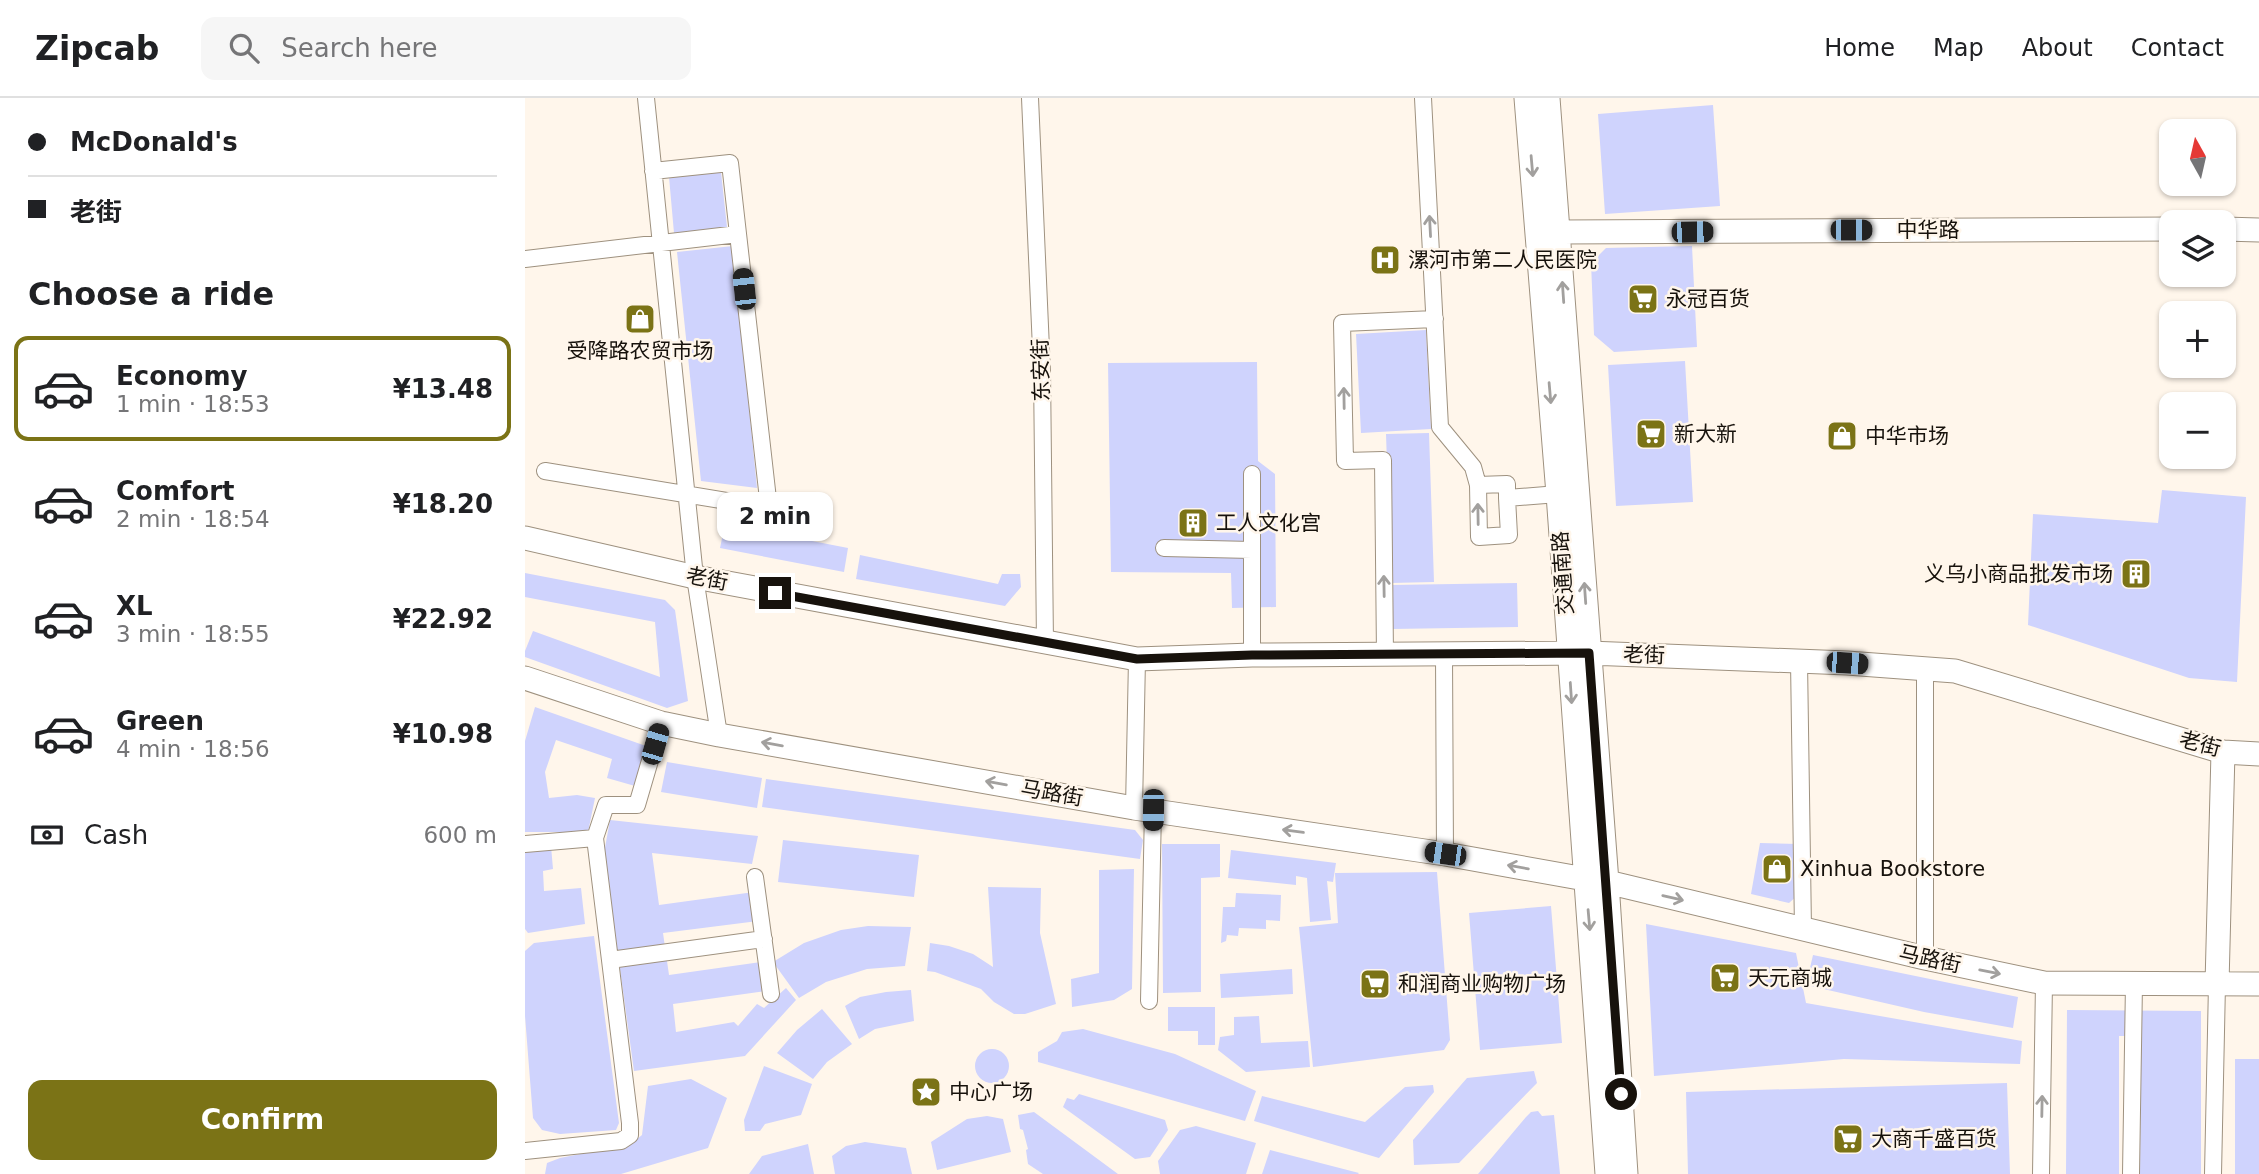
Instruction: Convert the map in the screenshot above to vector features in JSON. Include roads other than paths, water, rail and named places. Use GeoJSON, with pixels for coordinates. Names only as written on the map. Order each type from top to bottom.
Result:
{"type":"FeatureCollection","features":[{"type":"Feature","properties":{"kind":"street"},"geometry":{"type":"LineString","coordinates":[[646,98],[695,578],[719,735]]}},
{"type":"Feature","properties":{"kind":"street","name":"东安街"},"geometry":{"type":"LineString","coordinates":[[1030,98],[1042,372],[1045,643]]}},
{"type":"Feature","properties":{"kind":"street"},"geometry":{"type":"LineString","coordinates":[[1423,98],[1440,427],[1473,467],[1478,485],[1479,537],[1509,535],[1507,484],[1478,485]]}},
{"type":"Feature","properties":{"kind":"street","name":"交通南路"},"geometry":{"type":"LineString","coordinates":[[1527,98],[1558,494],[1579,653]]}},
{"type":"Feature","properties":{"kind":"street","name":"交通南路"},"geometry":{"type":"LineString","coordinates":[[1548,98],[1559,232],[1579,653],[1596,881],[1626,1174]]}},
{"type":"Feature","properties":{"kind":"street"},"geometry":{"type":"LineString","coordinates":[[545,471],[769,508],[730,163],[653,171]]}},
{"type":"Feature","properties":{"kind":"street","name":"中华路"},"geometry":{"type":"LineString","coordinates":[[1559,232],[2159,229]]}},
{"type":"Feature","properties":{"kind":"street"},"geometry":{"type":"LineString","coordinates":[[2236,229],[2259,230]]}},
{"type":"Feature","properties":{"kind":"street"},"geometry":{"type":"LineString","coordinates":[[525,259],[738,234]]}},
{"type":"Feature","properties":{"kind":"street"},"geometry":{"type":"LineString","coordinates":[[1385,655],[1383,460],[1345,461],[1342,323],[1435,319]]}},
{"type":"Feature","properties":{"kind":"street"},"geometry":{"type":"LineString","coordinates":[[1252,474],[1252,655]]}},
{"type":"Feature","properties":{"kind":"street"},"geometry":{"type":"LineString","coordinates":[[1507,498],[1558,494]]}},
{"type":"Feature","properties":{"kind":"street","name":"老街"},"geometry":{"type":"LineString","coordinates":[[525,538],[695,578],[1137,659],[1252,655],[1579,653],[1799,661],[1955,671],[2223,752],[2259,754]]}},
{"type":"Feature","properties":{"kind":"street"},"geometry":{"type":"LineString","coordinates":[[1164,548],[1252,550]]}},
{"type":"Feature","properties":{"kind":"street"},"geometry":{"type":"LineString","coordinates":[[1444,654],[1445,854]]}},
{"type":"Feature","properties":{"kind":"street"},"geometry":{"type":"LineString","coordinates":[[1137,659],[1149,1001]]}},
{"type":"Feature","properties":{"kind":"street"},"geometry":{"type":"LineString","coordinates":[[1799,661],[1803,929]]}},
{"type":"Feature","properties":{"kind":"street"},"geometry":{"type":"LineString","coordinates":[[1925,668],[1925,958]]}},
{"type":"Feature","properties":{"kind":"street","name":"马路街"},"geometry":{"type":"LineString","coordinates":[[525,678],[661,723],[719,735],[1144,809],[1445,854],[1596,881],[2044,983],[2259,984]]}},
{"type":"Feature","properties":{"kind":"street"},"geometry":{"type":"LineString","coordinates":[[525,1151],[621,1141],[630,1135],[595,838],[606,805],[637,805],[661,723]]}},
{"type":"Feature","properties":{"kind":"street"},"geometry":{"type":"LineString","coordinates":[[2213,1174],[2223,752]]}},
{"type":"Feature","properties":{"kind":"street"},"geometry":{"type":"LineString","coordinates":[[525,844],[595,838]]}},
{"type":"Feature","properties":{"kind":"street"},"geometry":{"type":"LineString","coordinates":[[755,877],[771,994]]}},
{"type":"Feature","properties":{"kind":"street","name":"交通南路"},"geometry":{"type":"LineString","coordinates":[[1596,881],[1607,1174]]}},
{"type":"Feature","properties":{"kind":"street"},"geometry":{"type":"LineString","coordinates":[[610,960],[764,939]]}},
{"type":"Feature","properties":{"kind":"street"},"geometry":{"type":"LineString","coordinates":[[2041,1174],[2044,983]]}},
{"type":"Feature","properties":{"kind":"street"},"geometry":{"type":"LineString","coordinates":[[2131,1174],[2134,983]]}},
{"type":"Feature","properties":{"kind":"place","name":"漯河市第二人民医院"},"geometry":{"type":"Point","coordinates":[1385,260]}},
{"type":"Feature","properties":{"kind":"place","name":"永冠百货"},"geometry":{"type":"Point","coordinates":[1643,299]}},
{"type":"Feature","properties":{"kind":"place","name":"受降路农贸市场"},"geometry":{"type":"Point","coordinates":[640,319]}},
{"type":"Feature","properties":{"kind":"place","name":"新大新"},"geometry":{"type":"Point","coordinates":[1651,434]}},
{"type":"Feature","properties":{"kind":"place","name":"中华市场"},"geometry":{"type":"Point","coordinates":[1842,436]}},
{"type":"Feature","properties":{"kind":"place","name":"工人文化宫"},"geometry":{"type":"Point","coordinates":[1193,523]}},
{"type":"Feature","properties":{"kind":"place","name":"义乌小商品批发市场"},"geometry":{"type":"Point","coordinates":[2136,574]}},
{"type":"Feature","properties":{"kind":"place","name":"Xinhua Bookstore"},"geometry":{"type":"Point","coordinates":[1777,869]}},
{"type":"Feature","properties":{"kind":"place","name":"天元商城"},"geometry":{"type":"Point","coordinates":[1725,978]}},
{"type":"Feature","properties":{"kind":"place","name":"和润商业购物广场"},"geometry":{"type":"Point","coordinates":[1375,984]}},
{"type":"Feature","properties":{"kind":"place","name":"中心广场"},"geometry":{"type":"Point","coordinates":[926,1092]}},
{"type":"Feature","properties":{"kind":"place","name":"大商千盛百货"},"geometry":{"type":"Point","coordinates":[1848,1139]}}]}
